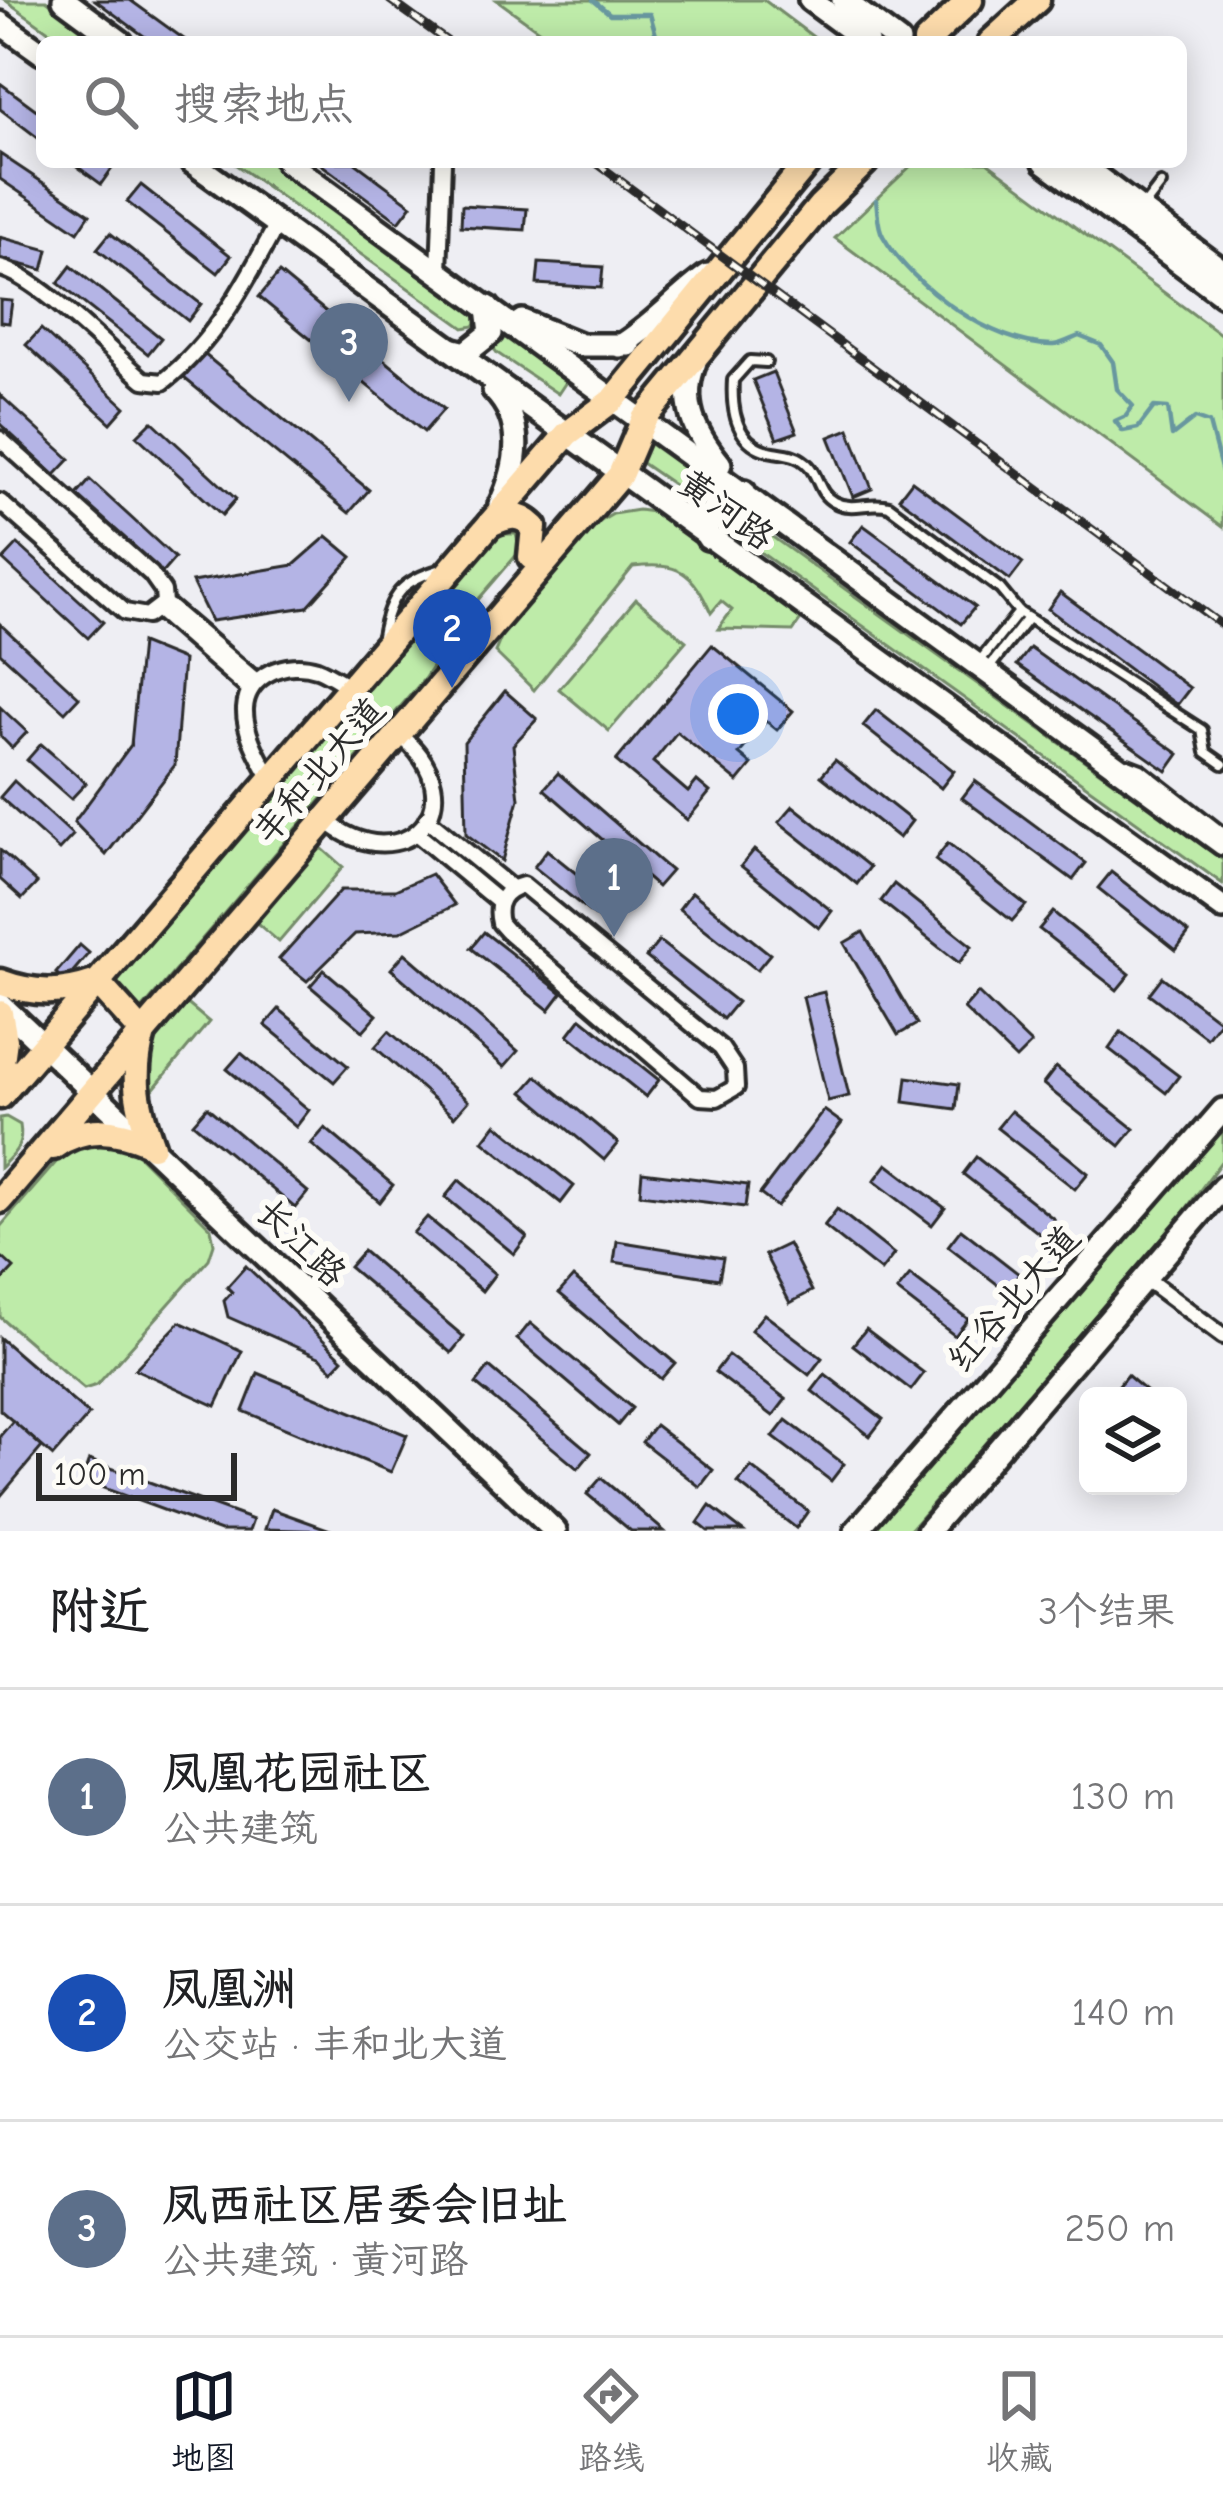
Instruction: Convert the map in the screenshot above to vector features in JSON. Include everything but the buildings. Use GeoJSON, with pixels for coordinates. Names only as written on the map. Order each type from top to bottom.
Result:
{"type":"FeatureCollection","features":[{"type":"Feature","properties":{"kind":"highway"},"geometry":{"type":"LineString","coordinates":[[932,36],[970,0]]}},
{"type":"Feature","properties":{"kind":"highway"},"geometry":{"type":"LineString","coordinates":[[998,36],[1037,0]]}},
{"type":"Feature","properties":{"kind":"highway","name":"丰和北大道"},"geometry":{"type":"LineString","coordinates":[[0,1096],[567,434],[614,399],[803,168]]}},
{"type":"Feature","properties":{"kind":"highway","name":"丰和北大道"},"geometry":{"type":"LineString","coordinates":[[0,1200],[88,1085],[143,1033],[436,690],[615,471],[644,418],[821,205],[859,168]]}},
{"type":"Feature","properties":{"kind":"highway"},"geometry":{"type":"LineString","coordinates":[[436,690],[481,615],[615,471]]}},
{"type":"Feature","properties":{"kind":"highway"},"geometry":{"type":"LineString","coordinates":[[490,524],[506,517],[526,519],[536,539],[531,557]]}},
{"type":"Feature","properties":{"kind":"highway"},"geometry":{"type":"LineString","coordinates":[[0,982],[48,994],[98,982],[143,1033],[134,1065],[135,1091],[150,1144]]}},
{"type":"Feature","properties":{"kind":"highway"},"geometry":{"type":"LineString","coordinates":[[0,1013],[4,1040],[0,1077]]}},
{"type":"Feature","properties":{"kind":"highway"},"geometry":{"type":"LineString","coordinates":[[0,1176],[88,1085]]}},
{"type":"Feature","properties":{"kind":"highway"},"geometry":{"type":"LineString","coordinates":[[32,1163],[64,1139],[88,1130],[109,1130],[150,1144]]}},
{"type":"Feature","properties":{"kind":"main road"},"geometry":{"type":"LineString","coordinates":[[64,0],[114,36]]}},
{"type":"Feature","properties":{"kind":"main road"},"geometry":{"type":"LineString","coordinates":[[810,0],[888,36]]}},
{"type":"Feature","properties":{"kind":"main road"},"geometry":{"type":"LineString","coordinates":[[840,10],[862,36]]}},
{"type":"Feature","properties":{"kind":"main road"},"geometry":{"type":"LineString","coordinates":[[0,22],[36,49]]}},
{"type":"Feature","properties":{"kind":"main road","name":"黄河路"},"geometry":{"type":"LineString","coordinates":[[200,168],[1223,908]]}},
{"type":"Feature","properties":{"kind":"main road","name":"黄河路"},"geometry":{"type":"LineString","coordinates":[[295,168],[1223,844]]}},
{"type":"Feature","properties":{"kind":"main road"},"geometry":{"type":"LineString","coordinates":[[620,346],[649,328],[682,294],[714,271],[793,168]]}},
{"type":"Feature","properties":{"kind":"main road"},"geometry":{"type":"LineString","coordinates":[[1055,168],[1223,271]]}},
{"type":"Feature","properties":{"kind":"main road"},"geometry":{"type":"LineString","coordinates":[[1082,168],[1223,295]]}},
{"type":"Feature","properties":{"kind":"main road"},"geometry":{"type":"LineString","coordinates":[[449,349],[466,353],[483,343],[491,333],[488,308],[580,345],[620,346],[647,341],[672,328]]}},
{"type":"Feature","properties":{"kind":"main road"},"geometry":{"type":"LineString","coordinates":[[449,349],[501,395],[515,423],[511,482],[490,524]]}},
{"type":"Feature","properties":{"kind":"main road"},"geometry":{"type":"LineString","coordinates":[[698,354],[688,378],[689,414],[704,444],[743,492],[717,500],[706,520],[708,538]]}},
{"type":"Feature","properties":{"kind":"main road","name":"长江路"},"geometry":{"type":"LineString","coordinates":[[0,1004],[555,1531]]}},
{"type":"Feature","properties":{"kind":"main road","name":"红谷北大道"},"geometry":{"type":"LineString","coordinates":[[856,1531],[1223,1110]]}},
{"type":"Feature","properties":{"kind":"main road"},"geometry":{"type":"LineString","coordinates":[[928,1531],[1223,1184]]}},
{"type":"Feature","properties":{"kind":"street"},"geometry":{"type":"LineString","coordinates":[[439,272],[442,168]]}},
{"type":"Feature","properties":{"kind":"street"},"geometry":{"type":"LineString","coordinates":[[0,268],[13,271],[39,290],[144,380],[164,382],[236,300],[277,224]]}},
{"type":"Feature","properties":{"kind":"street"},"geometry":{"type":"LineString","coordinates":[[0,439],[151,574],[163,591],[161,607]]}},
{"type":"Feature","properties":{"kind":"street"},"geometry":{"type":"LineString","coordinates":[[0,502],[124,612],[147,616],[161,607]]}},
{"type":"Feature","properties":{"kind":"street"},"geometry":{"type":"LineString","coordinates":[[161,607],[253,686]]}},
{"type":"Feature","properties":{"kind":"street"},"geometry":{"type":"LineString","coordinates":[[271,779],[247,724],[245,707],[253,686],[278,669],[296,665],[350,687]]}},
{"type":"Feature","properties":{"kind":"street"},"geometry":{"type":"LineString","coordinates":[[325,820],[361,844],[401,842],[416,833],[427,819],[435,794],[433,773],[399,734]]}},
{"type":"Feature","properties":{"kind":"street"},"geometry":{"type":"LineString","coordinates":[[427,819],[511,888]]}},
{"type":"Feature","properties":{"kind":"street"},"geometry":{"type":"LineString","coordinates":[[416,833],[499,902]]}},
{"type":"Feature","properties":{"kind":"street"},"geometry":{"type":"LineString","coordinates":[[523,885],[532,890],[721,1048],[735,1070],[736,1087],[717,1098],[700,1097],[507,931],[500,923],[499,902],[511,888],[523,885]]}},
{"type":"Feature","properties":{"kind":"street"},"geometry":{"type":"LineString","coordinates":[[1145,1278],[1223,1336]]}},
{"type":"Feature","properties":{"kind":"lane"},"geometry":{"type":"LineString","coordinates":[[1136,218],[1161,184]]}},
{"type":"Feature","properties":{"kind":"lane"},"geometry":{"type":"LineString","coordinates":[[766,362],[750,361],[733,380],[733,410],[743,437],[758,449],[790,454],[812,467],[823,493],[836,503],[853,508],[875,502],[889,506],[1000,589],[1028,618],[1202,730],[1206,752],[1223,764]]}},
{"type":"Feature","properties":{"kind":"lane"},"geometry":{"type":"LineString","coordinates":[[982,667],[1019,611]]}},
{"type":"Feature","properties":{"kind":"lane"},"geometry":{"type":"LineString","coordinates":[[982,667],[1028,618]]}},
{"type":"Feature","properties":{"kind":"lane"},"geometry":{"type":"LineString","coordinates":[[1097,751],[1141,769],[1223,833]]}},
{"type":"Feature","properties":{"kind":"green space"},"geometry":{"type":"Polygon","coordinates":[[[5,0],[46,0],[97,36],[56,36],[5,0]]]}},
{"type":"Feature","properties":{"kind":"green space"},"geometry":{"type":"Polygon","coordinates":[[[497,0],[764,0],[812,36],[547,36],[497,0]]]}},
{"type":"Feature","properties":{"kind":"green space"},"geometry":{"type":"Polygon","coordinates":[[[240,168],[281,168],[479,309],[474,326],[464,328],[240,168]]]}},
{"type":"Feature","properties":{"kind":"green space"},"geometry":{"type":"Polygon","coordinates":[[[909,168],[995,168],[1223,336],[1223,527],[835,238],[909,168]]]}},
{"type":"Feature","properties":{"kind":"green space"},"geometry":{"type":"Polygon","coordinates":[[[501,332],[509,332],[564,374],[566,382],[558,394],[497,353],[491,345],[501,332]]]}},
{"type":"Feature","properties":{"kind":"green space"},"geometry":{"type":"Polygon","coordinates":[[[649,443],[717,491],[703,505],[639,461],[643,445],[649,443]]]}},
{"type":"Feature","properties":{"kind":"green space"},"geometry":{"type":"Polygon","coordinates":[[[725,509],[735,510],[1223,860],[1223,884],[721,524],[719,517],[725,509]]]}},
{"type":"Feature","properties":{"kind":"green space"},"geometry":{"type":"Polygon","coordinates":[[[660,513],[802,618],[793,631],[718,629],[732,610],[721,601],[711,613],[682,572],[662,566],[633,567],[534,690],[495,652],[505,628],[596,524],[613,514],[660,513]]]}},
{"type":"Feature","properties":{"kind":"green space"},"geometry":{"type":"Polygon","coordinates":[[[499,534],[516,534],[520,551],[471,608],[424,679],[139,1013],[108,992],[499,534]]]}},
{"type":"Feature","properties":{"kind":"green space"},"geometry":{"type":"Polygon","coordinates":[[[636,599],[686,641],[609,731],[559,689],[636,599]]]}},
{"type":"Feature","properties":{"kind":"green space"},"geometry":{"type":"Polygon","coordinates":[[[316,843],[343,867],[279,942],[251,918],[316,843]]]}},
{"type":"Feature","properties":{"kind":"green space"},"geometry":{"type":"Polygon","coordinates":[[[184,1001],[209,1022],[151,1092],[150,1054],[184,1001]]]}},
{"type":"Feature","properties":{"kind":"green space"},"geometry":{"type":"Polygon","coordinates":[[[1223,1115],[1223,1159],[1178,1220],[909,1531],[865,1531],[1223,1115]]]}},
{"type":"Feature","properties":{"kind":"green space"},"geometry":{"type":"Polygon","coordinates":[[[0,1118],[20,1125],[21,1139],[0,1168],[0,1118]]]}},
{"type":"Feature","properties":{"kind":"green space"},"geometry":{"type":"Polygon","coordinates":[[[78,1144],[128,1145],[211,1228],[214,1244],[209,1259],[97,1385],[84,1389],[0,1317],[0,1227],[65,1152],[78,1144]]]}},
{"type":"Feature","properties":{"kind":"waterway"},"geometry":{"type":"LineString","coordinates":[[593,0],[610,14],[650,14],[656,36]]}},
{"type":"Feature","properties":{"kind":"waterway"},"geometry":{"type":"LineString","coordinates":[[876,200],[883,236],[934,293],[981,324],[1030,343],[1053,345],[1079,336],[1101,345],[1113,362],[1117,389],[1133,406],[1115,421],[1123,431],[1138,428],[1154,407],[1168,408],[1172,436],[1195,418],[1209,423],[1223,476]]}},
{"type":"Feature","properties":{"kind":"railway"},"geometry":{"type":"LineString","coordinates":[[390,0],[440,36]]}},
{"type":"Feature","properties":{"kind":"railway"},"geometry":{"type":"LineString","coordinates":[[603,168],[1223,626]]}},
{"type":"Feature","properties":{"kind":"place","name":"凤西社区居委会旧址"},"geometry":{"type":"Point","coordinates":[349,402]}},
{"type":"Feature","properties":{"kind":"place","name":"凤凰洲"},"geometry":{"type":"Point","coordinates":[452,688]}},
{"type":"Feature","properties":{"kind":"place","name":"凤凰花园社区"},"geometry":{"type":"Point","coordinates":[614,937]}}]}
